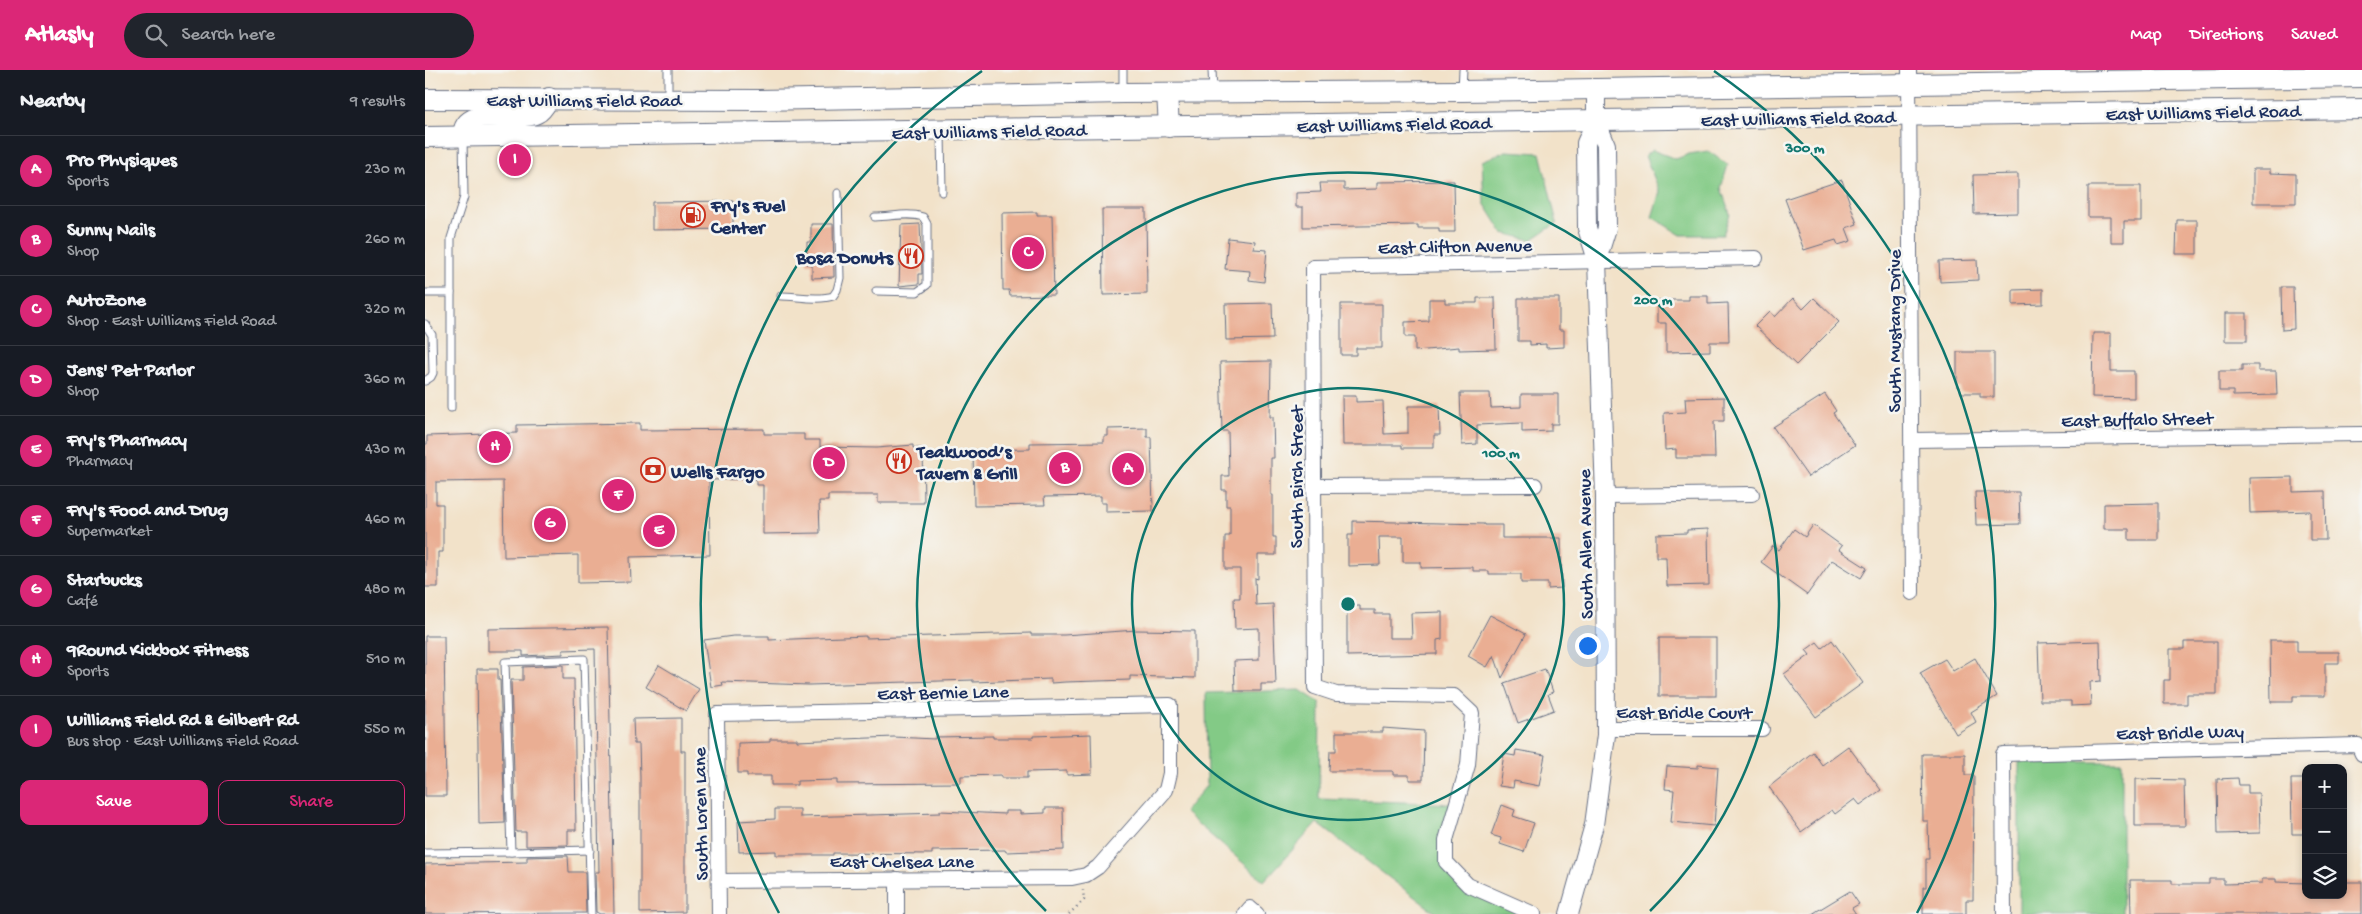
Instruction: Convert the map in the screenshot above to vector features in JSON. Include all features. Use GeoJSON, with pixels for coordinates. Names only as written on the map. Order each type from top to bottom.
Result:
{"type":"FeatureCollection","features":[{"type":"Feature","properties":{"kind":"main road","name":"East Williams Field Road"},"geometry":{"type":"LineString","coordinates":[[425,98],[759,100],[1123,93],[1462,91],[1909,77],[2362,77]]}},
{"type":"Feature","properties":{"kind":"main road"},"geometry":{"type":"LineString","coordinates":[[1167,93],[1169,127]]}},
{"type":"Feature","properties":{"kind":"main road"},"geometry":{"type":"LineString","coordinates":[[463,137],[463,128],[466,122],[480,117],[528,116],[538,113],[549,98]]}},
{"type":"Feature","properties":{"kind":"main road"},"geometry":{"type":"LineString","coordinates":[[759,100],[759,133]]}},
{"type":"Feature","properties":{"kind":"main road","name":"East Williams Field Road"},"geometry":{"type":"LineString","coordinates":[[425,137],[2362,109]]}},
{"type":"Feature","properties":{"kind":"street","name":"South Mustang Drive"},"geometry":{"type":"LineString","coordinates":[[1909,77],[1913,440],[1912,593]]}},
{"type":"Feature","properties":{"kind":"street","name":"South Allen Avenue"},"geometry":{"type":"LineString","coordinates":[[1569,914],[1594,825],[1606,729],[1605,496],[1597,260],[1587,228],[1586,143],[1596,120],[1597,88]]}},
{"type":"Feature","properties":{"kind":"street","name":"East Clifton Avenue"},"geometry":{"type":"LineString","coordinates":[[1313,267],[1756,258]]}},
{"type":"Feature","properties":{"kind":"street","name":"South Birch Street"},"geometry":{"type":"LineString","coordinates":[[1313,267],[1315,687],[1336,694],[1455,696],[1472,713],[1468,764],[1446,840],[1446,862],[1468,885],[1534,914]]}},
{"type":"Feature","properties":{"kind":"street","name":"East Buffalo Street"},"geometry":{"type":"LineString","coordinates":[[1913,440],[2362,434]]}},
{"type":"Feature","properties":{"kind":"street"},"geometry":{"type":"LineString","coordinates":[[1314,486],[1535,484]]}},
{"type":"Feature","properties":{"kind":"street"},"geometry":{"type":"LineString","coordinates":[[1605,496],[1752,494]]}},
{"type":"Feature","properties":{"kind":"street","name":"East Bernie Lane"},"geometry":{"type":"LineString","coordinates":[[717,714],[1170,705],[1170,773],[1166,790],[1098,867],[1083,875]]}},
{"type":"Feature","properties":{"kind":"street","name":"South Loren Lane"},"geometry":{"type":"LineString","coordinates":[[717,714],[719,914]]}},
{"type":"Feature","properties":{"kind":"street","name":"East Bridle Court"},"geometry":{"type":"LineString","coordinates":[[1606,729],[1761,729]]}},
{"type":"Feature","properties":{"kind":"street","name":"East Bridle Way"},"geometry":{"type":"LineString","coordinates":[[2004,914],[2003,754],[2360,750]]}},
{"type":"Feature","properties":{"kind":"street","name":"East Chelsea Lane"},"geometry":{"type":"LineString","coordinates":[[719,881],[1072,878],[1083,875]]}},
{"type":"Feature","properties":{"kind":"street"},"geometry":{"type":"LineString","coordinates":[[897,879],[897,914]]}},
{"type":"Feature","properties":{"kind":"lane"},"geometry":{"type":"LineString","coordinates":[[668,70],[668,100]]}},
{"type":"Feature","properties":{"kind":"lane"},"geometry":{"type":"LineString","coordinates":[[1123,70],[1123,93]]}},
{"type":"Feature","properties":{"kind":"lane"},"geometry":{"type":"LineString","coordinates":[[1212,70],[1213,92]]}},
{"type":"Feature","properties":{"kind":"lane"},"geometry":{"type":"LineString","coordinates":[[1462,91],[1463,70]]}},
{"type":"Feature","properties":{"kind":"lane"},"geometry":{"type":"LineString","coordinates":[[941,130],[943,192]]}},
{"type":"Feature","properties":{"kind":"lane"},"geometry":{"type":"LineString","coordinates":[[451,408],[451,238],[464,197],[463,137]]}},
{"type":"Feature","properties":{"kind":"lane"},"geometry":{"type":"LineString","coordinates":[[781,296],[811,296],[819,299],[833,296],[837,290],[840,278],[838,193]]}},
{"type":"Feature","properties":{"kind":"lane"},"geometry":{"type":"LineString","coordinates":[[875,218],[914,214],[923,217],[927,224],[927,285],[917,292],[876,291]]}},
{"type":"Feature","properties":{"kind":"lane"},"geometry":{"type":"LineString","coordinates":[[425,293],[451,292]]}},
{"type":"Feature","properties":{"kind":"lane"},"geometry":{"type":"LineString","coordinates":[[425,324],[432,335],[433,373],[425,381]]}},
{"type":"Feature","properties":{"kind":"lane"},"geometry":{"type":"LineString","coordinates":[[511,852],[505,662],[584,659],[591,914]]}},
{"type":"Feature","properties":{"kind":"lane"},"geometry":{"type":"LineString","coordinates":[[425,853],[590,850]]}},
{"type":"Feature","properties":{"kind":"path"},"geometry":{"type":"LineString","coordinates":[[1069,914],[1084,900],[1083,875]]}},
{"type":"Feature","properties":{"kind":"green space"},"geometry":{"type":"Polygon","coordinates":[[[1652,150],[1676,159],[1689,154],[1708,151],[1728,165],[1721,188],[1730,214],[1723,235],[1681,235],[1652,217],[1660,192],[1645,156],[1652,150]]]}},
{"type":"Feature","properties":{"kind":"green space"},"geometry":{"type":"Polygon","coordinates":[[[1506,151],[1540,153],[1557,223],[1531,240],[1503,233],[1484,203],[1482,161],[1506,151]]]}},
{"type":"Feature","properties":{"kind":"green space"},"geometry":{"type":"Polygon","coordinates":[[[1300,690],[1320,703],[1319,799],[1457,804],[1446,862],[1468,885],[1534,914],[1437,914],[1317,823],[1264,881],[1184,812],[1207,785],[1206,693],[1300,690]]]}},
{"type":"Feature","properties":{"kind":"green space"},"geometry":{"type":"Polygon","coordinates":[[[2019,762],[2122,762],[2122,914],[2019,914],[2019,762]]]}},
{"type":"Feature","properties":{"kind":"building"},"geometry":{"type":"Polygon","coordinates":[[[2253,169],[2270,169],[2270,173],[2296,174],[2296,203],[2253,203],[2253,169]]]}},
{"type":"Feature","properties":{"kind":"building"},"geometry":{"type":"Polygon","coordinates":[[[2018,174],[2018,213],[1974,214],[1973,175],[2018,174]]]}},
{"type":"Feature","properties":{"kind":"building"},"geometry":{"type":"Polygon","coordinates":[[[1842,180],[1857,224],[1846,228],[1851,241],[1838,245],[1836,240],[1804,250],[1785,199],[1842,180]]]}},
{"type":"Feature","properties":{"kind":"building"},"geometry":{"type":"Polygon","coordinates":[[[1454,181],[1455,232],[1439,232],[1439,228],[1418,228],[1418,225],[1303,227],[1303,207],[1296,207],[1296,193],[1321,192],[1320,183],[1344,183],[1344,190],[1377,189],[1377,182],[1454,181]]]}},
{"type":"Feature","properties":{"kind":"building"},"geometry":{"type":"Polygon","coordinates":[[[2088,186],[2141,186],[2141,221],[2124,221],[2124,242],[2111,242],[2111,217],[2088,217],[2088,186]]]}},
{"type":"Feature","properties":{"kind":"building"},"geometry":{"type":"Polygon","coordinates":[[[733,201],[733,229],[652,230],[652,202],[733,201]]]}},
{"type":"Feature","properties":{"kind":"building"},"geometry":{"type":"Polygon","coordinates":[[[1102,209],[1146,209],[1147,294],[1103,295],[1102,209]]]}},
{"type":"Feature","properties":{"kind":"building"},"geometry":{"type":"Polygon","coordinates":[[[1037,212],[1037,215],[1052,215],[1054,295],[1010,296],[1009,290],[1003,290],[1002,213],[1037,212]]]}},
{"type":"Feature","properties":{"kind":"building"},"geometry":{"type":"Polygon","coordinates":[[[2177,220],[2197,220],[2197,254],[2176,254],[2177,220]]]}},
{"type":"Feature","properties":{"kind":"building"},"geometry":{"type":"Polygon","coordinates":[[[811,224],[833,224],[834,277],[812,278],[812,264],[807,264],[807,242],[811,242],[811,224]]]}},
{"type":"Feature","properties":{"kind":"building","name":"Bosa Donuts"},"geometry":{"type":"Polygon","coordinates":[[[920,224],[922,274],[919,274],[919,284],[899,286],[901,225],[920,224]]]}},
{"type":"Feature","properties":{"kind":"building"},"geometry":{"type":"Polygon","coordinates":[[[1228,238],[1255,241],[1254,249],[1267,250],[1264,282],[1249,280],[1250,271],[1225,269],[1228,238]]]}},
{"type":"Feature","properties":{"kind":"building"},"geometry":{"type":"Polygon","coordinates":[[[1977,260],[1978,280],[1940,282],[1939,261],[1977,260]]]}},
{"type":"Feature","properties":{"kind":"building"},"geometry":{"type":"Polygon","coordinates":[[[2281,287],[2293,287],[2294,329],[2282,330],[2281,287]]]}},
{"type":"Feature","properties":{"kind":"building"},"geometry":{"type":"Polygon","coordinates":[[[2043,289],[2043,304],[2013,305],[2013,290],[2043,289]]]}},
{"type":"Feature","properties":{"kind":"building"},"geometry":{"type":"Polygon","coordinates":[[[1689,296],[1708,296],[1708,304],[1728,303],[1729,342],[1710,342],[1710,351],[1666,352],[1666,323],[1657,323],[1657,300],[1689,300],[1689,296]]]}},
{"type":"Feature","properties":{"kind":"building"},"geometry":{"type":"Polygon","coordinates":[[[1477,298],[1495,298],[1496,349],[1459,350],[1459,347],[1415,351],[1415,337],[1405,337],[1405,322],[1429,321],[1429,299],[1445,299],[1445,303],[1477,303],[1477,298]]]}},
{"type":"Feature","properties":{"kind":"building"},"geometry":{"type":"Polygon","coordinates":[[[1518,298],[1559,298],[1559,330],[1564,330],[1564,347],[1546,348],[1546,344],[1530,345],[1530,341],[1518,341],[1518,298]]]}},
{"type":"Feature","properties":{"kind":"building"},"geometry":{"type":"Polygon","coordinates":[[[1793,298],[1803,309],[1814,298],[1839,322],[1796,365],[1755,326],[1770,311],[1775,317],[1793,298]]]}},
{"type":"Feature","properties":{"kind":"building"},"geometry":{"type":"Polygon","coordinates":[[[1272,303],[1273,339],[1226,340],[1225,304],[1272,303]]]}},
{"type":"Feature","properties":{"kind":"building"},"geometry":{"type":"Polygon","coordinates":[[[1341,304],[1382,304],[1382,348],[1356,348],[1356,355],[1341,355],[1341,304]]]}},
{"type":"Feature","properties":{"kind":"building"},"geometry":{"type":"Polygon","coordinates":[[[2225,313],[2247,313],[2247,341],[2225,341],[2225,313]]]}},
{"type":"Feature","properties":{"kind":"building"},"geometry":{"type":"Polygon","coordinates":[[[2093,333],[2111,333],[2111,371],[2134,371],[2134,398],[2092,397],[2093,333]]]}},
{"type":"Feature","properties":{"kind":"building"},"geometry":{"type":"Polygon","coordinates":[[[1957,352],[1994,352],[1994,397],[1980,397],[1980,393],[1961,393],[1960,387],[1957,387],[1957,352]]]}},
{"type":"Feature","properties":{"kind":"building"},"geometry":{"type":"Polygon","coordinates":[[[1271,361],[1270,417],[1273,417],[1274,458],[1271,458],[1271,495],[1273,495],[1273,537],[1276,537],[1276,555],[1258,555],[1258,579],[1255,578],[1256,605],[1273,604],[1276,684],[1261,684],[1261,691],[1235,691],[1234,661],[1259,660],[1259,628],[1235,629],[1234,598],[1240,598],[1240,569],[1225,569],[1225,536],[1230,536],[1230,506],[1226,506],[1226,490],[1222,490],[1222,476],[1229,476],[1228,431],[1222,431],[1220,362],[1271,361]]]}},
{"type":"Feature","properties":{"kind":"building"},"geometry":{"type":"Polygon","coordinates":[[[2242,365],[2258,365],[2258,371],[2276,371],[2277,395],[2233,396],[2233,391],[2219,391],[2219,371],[2242,371],[2242,365]]]}},
{"type":"Feature","properties":{"kind":"building"},"geometry":{"type":"Polygon","coordinates":[[[1460,393],[1490,393],[1491,408],[1521,407],[1521,394],[1558,394],[1558,424],[1551,424],[1551,431],[1522,432],[1522,423],[1477,425],[1477,444],[1462,445],[1460,393]]]}},
{"type":"Feature","properties":{"kind":"building"},"geometry":{"type":"Polygon","coordinates":[[[1825,394],[1836,411],[1833,413],[1855,445],[1808,477],[1773,427],[1825,394]]]}},
{"type":"Feature","properties":{"kind":"building"},"geometry":{"type":"Polygon","coordinates":[[[1342,396],[1356,396],[1356,402],[1383,401],[1384,434],[1408,433],[1408,406],[1439,406],[1440,435],[1434,435],[1434,448],[1402,448],[1402,445],[1343,445],[1342,396]]]}},
{"type":"Feature","properties":{"kind":"building"},"geometry":{"type":"Polygon","coordinates":[[[1724,397],[1724,421],[1714,421],[1715,458],[1676,458],[1676,449],[1665,450],[1664,413],[1686,412],[1685,398],[1724,397]]]}},
{"type":"Feature","properties":{"kind":"building"},"geometry":{"type":"Polygon","coordinates":[[[640,423],[640,430],[764,429],[764,434],[804,434],[804,440],[820,440],[820,447],[877,448],[913,445],[913,448],[923,448],[924,503],[878,503],[878,495],[828,495],[828,501],[819,501],[820,533],[763,534],[763,485],[756,485],[756,479],[709,480],[710,555],[630,557],[631,582],[578,583],[578,555],[504,557],[503,481],[436,482],[436,504],[443,504],[443,552],[438,552],[438,587],[425,587],[425,444],[427,444],[427,436],[517,433],[517,425],[640,423]]]}},
{"type":"Feature","properties":{"kind":"building"},"geometry":{"type":"Polygon","coordinates":[[[1147,428],[1147,437],[1151,437],[1153,511],[1106,512],[1106,503],[1101,503],[1101,496],[1044,497],[1045,505],[974,506],[973,450],[1030,449],[1030,443],[1104,442],[1104,436],[1108,436],[1108,429],[1147,428]]]}},
{"type":"Feature","properties":{"kind":"building"},"geometry":{"type":"Polygon","coordinates":[[[2293,477],[2293,492],[2325,491],[2326,540],[2310,540],[2310,511],[2250,513],[2249,478],[2293,477]]]}},
{"type":"Feature","properties":{"kind":"building"},"geometry":{"type":"Polygon","coordinates":[[[1975,492],[2019,492],[2020,524],[1976,525],[1975,492]]]}},
{"type":"Feature","properties":{"kind":"building"},"geometry":{"type":"Polygon","coordinates":[[[2158,503],[2158,540],[2129,540],[2129,529],[2104,529],[2104,504],[2158,503]]]}},
{"type":"Feature","properties":{"kind":"building"},"geometry":{"type":"Polygon","coordinates":[[[1353,521],[1502,525],[1502,538],[1561,538],[1562,588],[1548,589],[1548,583],[1521,583],[1521,574],[1489,574],[1489,571],[1473,571],[1473,567],[1421,568],[1421,562],[1403,562],[1403,537],[1379,537],[1380,565],[1348,566],[1348,535],[1353,535],[1353,521]]]}},
{"type":"Feature","properties":{"kind":"building"},"geometry":{"type":"Polygon","coordinates":[[[1813,525],[1842,546],[1839,550],[1867,568],[1861,578],[1832,560],[1807,595],[1761,562],[1773,546],[1779,550],[1794,529],[1805,537],[1813,525]]]}},
{"type":"Feature","properties":{"kind":"building"},"geometry":{"type":"Polygon","coordinates":[[[1708,529],[1709,585],[1667,586],[1666,557],[1656,557],[1656,534],[1687,533],[1687,530],[1708,529]]]}},
{"type":"Feature","properties":{"kind":"building"},"geometry":{"type":"Polygon","coordinates":[[[1347,606],[1360,606],[1360,610],[1375,610],[1375,614],[1389,614],[1389,638],[1412,638],[1411,613],[1442,612],[1442,639],[1437,640],[1437,654],[1347,656],[1347,606]]]}},
{"type":"Feature","properties":{"kind":"building"},"geometry":{"type":"Polygon","coordinates":[[[1490,615],[1526,634],[1502,678],[1494,655],[1487,667],[1468,656],[1490,615]]]}},
{"type":"Feature","properties":{"kind":"building"},"geometry":{"type":"Polygon","coordinates":[[[608,627],[614,914],[600,914],[596,912],[595,872],[599,872],[595,649],[563,650],[563,654],[523,656],[523,651],[488,651],[488,629],[608,627]]]}},
{"type":"Feature","properties":{"kind":"building"},"geometry":{"type":"Polygon","coordinates":[[[1137,630],[1195,631],[1195,678],[1130,676],[1130,680],[1051,683],[1051,679],[809,685],[722,682],[723,685],[711,687],[704,640],[733,636],[769,636],[769,640],[1031,633],[1031,635],[1064,635],[1137,630]]]}},
{"type":"Feature","properties":{"kind":"building"},"geometry":{"type":"Polygon","coordinates":[[[425,636],[444,636],[446,796],[425,796],[425,636]]]}},
{"type":"Feature","properties":{"kind":"building"},"geometry":{"type":"Polygon","coordinates":[[[1659,638],[1716,638],[1716,696],[1659,696],[1659,638]]]}},
{"type":"Feature","properties":{"kind":"building"},"geometry":{"type":"Polygon","coordinates":[[[1832,640],[1863,683],[1816,717],[1784,674],[1810,655],[1806,650],[1817,642],[1822,648],[1832,640]]]}},
{"type":"Feature","properties":{"kind":"building"},"geometry":{"type":"Polygon","coordinates":[[[2270,640],[2297,640],[2297,652],[2339,652],[2339,663],[2325,663],[2325,696],[2293,696],[2293,702],[2271,702],[2270,640]]]}},
{"type":"Feature","properties":{"kind":"building"},"geometry":{"type":"Polygon","coordinates":[[[2100,641],[2101,681],[2090,682],[2091,705],[2071,706],[2071,701],[2040,701],[2038,643],[2100,641]]]}},
{"type":"Feature","properties":{"kind":"building"},"geometry":{"type":"Polygon","coordinates":[[[2184,642],[2217,642],[2217,694],[2187,694],[2187,704],[2164,704],[2164,680],[2170,680],[2170,649],[2184,649],[2184,642]]]}},
{"type":"Feature","properties":{"kind":"building"},"geometry":{"type":"Polygon","coordinates":[[[1975,658],[1997,696],[1971,712],[1976,722],[1956,734],[1920,673],[1945,659],[1953,671],[1975,658]]]}},
{"type":"Feature","properties":{"kind":"building"},"geometry":{"type":"Polygon","coordinates":[[[563,665],[563,679],[574,679],[576,830],[568,830],[568,845],[526,846],[526,832],[516,832],[511,680],[523,680],[523,667],[563,665]]]}},
{"type":"Feature","properties":{"kind":"building"},"geometry":{"type":"Polygon","coordinates":[[[659,665],[699,689],[686,711],[646,687],[659,665]]]}},
{"type":"Feature","properties":{"kind":"building"},"geometry":{"type":"Polygon","coordinates":[[[477,669],[498,669],[498,680],[500,680],[505,823],[479,824],[477,669]]]}},
{"type":"Feature","properties":{"kind":"building"},"geometry":{"type":"Polygon","coordinates":[[[1545,669],[1553,692],[1548,694],[1554,710],[1518,723],[1504,683],[1545,669]]]}},
{"type":"Feature","properties":{"kind":"building"},"geometry":{"type":"Polygon","coordinates":[[[681,718],[681,751],[685,751],[685,912],[640,913],[639,744],[634,744],[633,719],[681,718]]]}},
{"type":"Feature","properties":{"kind":"building"},"geometry":{"type":"Polygon","coordinates":[[[1383,728],[1424,731],[1423,780],[1409,780],[1409,775],[1393,775],[1393,771],[1329,771],[1330,751],[1336,751],[1336,732],[1383,732],[1383,728]]]}},
{"type":"Feature","properties":{"kind":"building"},"geometry":{"type":"Polygon","coordinates":[[[1091,734],[1092,774],[1067,775],[1067,771],[1027,772],[1027,778],[1001,778],[1001,775],[961,776],[961,783],[837,784],[837,780],[797,781],[797,785],[771,785],[771,776],[747,776],[747,773],[738,773],[738,743],[770,742],[770,739],[797,739],[797,741],[894,737],[935,739],[935,737],[993,736],[993,738],[1033,738],[1033,736],[1091,734]]]}},
{"type":"Feature","properties":{"kind":"building"},"geometry":{"type":"Polygon","coordinates":[[[1848,746],[1881,790],[1860,805],[1855,799],[1835,814],[1832,810],[1801,832],[1769,787],[1813,752],[1822,765],[1848,746]]]}},
{"type":"Feature","properties":{"kind":"building"},"geometry":{"type":"Polygon","coordinates":[[[1516,750],[1545,755],[1539,786],[1514,781],[1513,788],[1499,786],[1504,754],[1515,756],[1516,750]]]}},
{"type":"Feature","properties":{"kind":"building"},"geometry":{"type":"Polygon","coordinates":[[[1922,754],[1965,754],[1965,775],[1974,775],[1973,900],[1966,900],[1966,914],[1923,914],[1923,887],[1926,887],[1926,859],[1929,859],[1928,821],[1923,821],[1922,754]]]}},
{"type":"Feature","properties":{"kind":"building"},"geometry":{"type":"Polygon","coordinates":[[[1698,765],[1718,767],[1714,826],[1671,822],[1674,790],[1665,789],[1667,766],[1698,768],[1698,765]]]}},
{"type":"Feature","properties":{"kind":"building"},"geometry":{"type":"Polygon","coordinates":[[[2238,778],[2239,785],[2248,785],[2248,793],[2259,793],[2260,833],[2218,834],[2217,779],[2238,778]]]}},
{"type":"Feature","properties":{"kind":"building"},"geometry":{"type":"Polygon","coordinates":[[[2135,779],[2184,780],[2185,826],[2135,826],[2135,779]]]}},
{"type":"Feature","properties":{"kind":"building"},"geometry":{"type":"Polygon","coordinates":[[[2291,779],[2302,779],[2302,834],[2292,834],[2291,779]]]}},
{"type":"Feature","properties":{"kind":"building"},"geometry":{"type":"Polygon","coordinates":[[[1502,805],[1515,810],[1513,816],[1534,823],[1524,852],[1500,844],[1501,838],[1491,835],[1502,805]]]}},
{"type":"Feature","properties":{"kind":"building"},"geometry":{"type":"Polygon","coordinates":[[[1045,808],[1063,808],[1064,850],[1006,852],[1005,850],[932,851],[932,854],[833,853],[833,855],[776,855],[776,851],[739,852],[738,821],[775,819],[775,809],[800,809],[800,817],[940,813],[940,811],[1005,814],[1005,811],[1020,811],[1020,814],[1045,813],[1045,808]]]}},
{"type":"Feature","properties":{"kind":"building"},"geometry":{"type":"Polygon","coordinates":[[[568,856],[569,872],[585,872],[586,913],[425,914],[425,864],[527,862],[527,857],[568,856]]]}},
{"type":"Feature","properties":{"kind":"building"},"geometry":{"type":"Polygon","coordinates":[[[2209,879],[2224,879],[2224,884],[2262,883],[2262,879],[2276,879],[2276,882],[2302,883],[2302,899],[2347,899],[2347,882],[2362,882],[2362,914],[2131,914],[2130,880],[2172,880],[2172,884],[2209,884],[2209,879]]]}},
{"type":"Feature","properties":{"kind":"building"},"geometry":{"type":"Polygon","coordinates":[[[1850,891],[1859,904],[1852,908],[1856,914],[1812,914],[1850,891]]]}},
{"type":"Feature","properties":{"kind":"place","name":"Williams Field Rd & Gilbert Rd"},"geometry":{"type":"Point","coordinates":[515,160]}},
{"type":"Feature","properties":{"kind":"place","name":"Fry's Fuel Center"},"geometry":{"type":"Point","coordinates":[693,215]}},
{"type":"Feature","properties":{"kind":"place","name":"AutoZone"},"geometry":{"type":"Point","coordinates":[1028,253]}},
{"type":"Feature","properties":{"kind":"place","name":"Bosa Donuts"},"geometry":{"type":"Point","coordinates":[911,256]}},
{"type":"Feature","properties":{"kind":"place","name":"9Round Kickbox Fitness"},"geometry":{"type":"Point","coordinates":[495,447]}},
{"type":"Feature","properties":{"kind":"place","name":"Teakwood’s Tavern & Grill"},"geometry":{"type":"Point","coordinates":[899,461]}},
{"type":"Feature","properties":{"kind":"place","name":"Jens' Pet Parlor"},"geometry":{"type":"Point","coordinates":[829,463]}},
{"type":"Feature","properties":{"kind":"place","name":"Sunny Nails"},"geometry":{"type":"Point","coordinates":[1065,468]}},
{"type":"Feature","properties":{"kind":"place","name":"Pro Physiques"},"geometry":{"type":"Point","coordinates":[1128,469]}},
{"type":"Feature","properties":{"kind":"place","name":"Wells Fargo"},"geometry":{"type":"Point","coordinates":[653,470]}},
{"type":"Feature","properties":{"kind":"place","name":"Fry's Food and Drug"},"geometry":{"type":"Point","coordinates":[618,495]}},
{"type":"Feature","properties":{"kind":"place","name":"Starbucks"},"geometry":{"type":"Point","coordinates":[550,524]}},
{"type":"Feature","properties":{"kind":"place","name":"Fry's Pharmacy"},"geometry":{"type":"Point","coordinates":[659,531]}}]}
